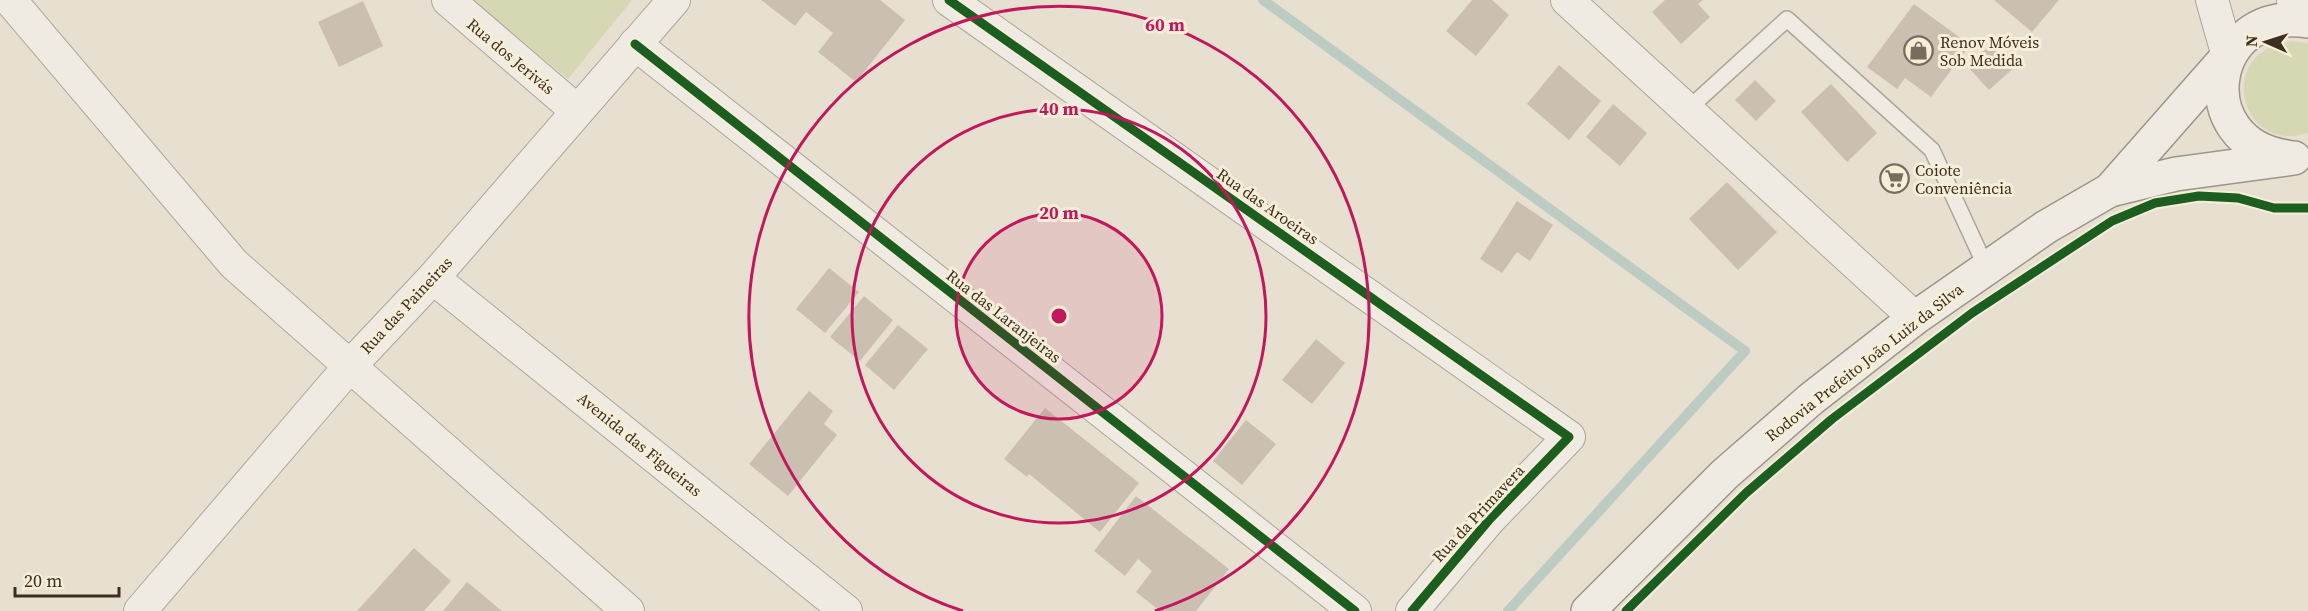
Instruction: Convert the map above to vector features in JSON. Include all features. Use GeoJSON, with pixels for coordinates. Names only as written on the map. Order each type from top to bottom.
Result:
{"type":"FeatureCollection","features":[{"type":"Feature","properties":{"kind":"main road","name":"Rodovia Prefeito João Luiz da Silva"},"geometry":{"type":"LineString","coordinates":[[1588,611],[1725,474],[1811,399],[1915,318],[1986,267],[2110,189],[2240,40],[2255,28],[2273,20],[2308,19]]}},
{"type":"Feature","properties":{"kind":"main road"},"geometry":{"type":"LineString","coordinates":[[2228,56],[2222,79],[2223,103],[2232,126],[2248,144],[2270,155],[2301,156]]}},
{"type":"Feature","properties":{"kind":"main road","name":"Rodovia Prefeito João Luiz da Silva"},"geometry":{"type":"LineString","coordinates":[[2110,189],[2176,174],[2301,156]]}},
{"type":"Feature","properties":{"kind":"street"},"geometry":{"type":"LineString","coordinates":[[10,0],[234,264],[628,611]]}},
{"type":"Feature","properties":{"kind":"street","name":"Rua dos Jerivás"},"geometry":{"type":"LineString","coordinates":[[448,0],[576,110]]}},
{"type":"Feature","properties":{"kind":"street","name":"Rua das Paineiras"},"geometry":{"type":"LineString","coordinates":[[140,611],[349,367],[433,278],[576,110],[674,0]]}},
{"type":"Feature","properties":{"kind":"street","name":"Rua das Aroeiras"},"geometry":{"type":"LineString","coordinates":[[949,0],[1569,437]]}},
{"type":"Feature","properties":{"kind":"street"},"geometry":{"type":"LineString","coordinates":[[1567,0],[1915,318]]}},
{"type":"Feature","properties":{"kind":"street"},"geometry":{"type":"LineString","coordinates":[[2212,0],[2228,56]]}},
{"type":"Feature","properties":{"kind":"street"},"geometry":{"type":"LineString","coordinates":[[2293,0],[2308,19]]}},
{"type":"Feature","properties":{"kind":"street","name":"Rua das Laranjeiras"},"geometry":{"type":"LineString","coordinates":[[635,44],[1354,611]]}},
{"type":"Feature","properties":{"kind":"street","name":"Avenida das Figueiras"},"geometry":{"type":"LineString","coordinates":[[433,278],[846,611]]}},
{"type":"Feature","properties":{"kind":"street","name":"Rua da Primavera"},"geometry":{"type":"LineString","coordinates":[[1412,611],[1489,520],[1569,437]]}},
{"type":"Feature","properties":{"kind":"lane"},"geometry":{"type":"LineString","coordinates":[[1687,110],[1787,19],[1932,150],[1986,267]]}},
{"type":"Feature","properties":{"kind":"green space"},"geometry":{"type":"Polygon","coordinates":[[[471,0],[632,0],[568,79],[471,0]]]}},
{"type":"Feature","properties":{"kind":"green space"},"geometry":{"type":"Polygon","coordinates":[[[2292,41],[2308,43],[2308,133],[2285,136],[2266,129],[2252,116],[2245,99],[2244,81],[2251,63],[2267,49],[2292,41]]]}},
{"type":"Feature","properties":{"kind":"building"},"geometry":{"type":"Polygon","coordinates":[[[761,0],[880,0],[905,20],[856,82],[818,52],[833,33],[806,12],[795,26],[761,0]]]}},
{"type":"Feature","properties":{"kind":"building"},"geometry":{"type":"Polygon","coordinates":[[[1472,0],[1492,0],[1509,15],[1476,56],[1446,31],[1472,0]]]}},
{"type":"Feature","properties":{"kind":"building"},"geometry":{"type":"Polygon","coordinates":[[[1665,0],[1703,0],[1698,4],[1710,17],[1681,44],[1652,12],[1665,0]]]}},
{"type":"Feature","properties":{"kind":"building"},"geometry":{"type":"Polygon","coordinates":[[[1994,0],[2059,0],[2032,32],[1994,0]]]}},
{"type":"Feature","properties":{"kind":"building"},"geometry":{"type":"Polygon","coordinates":[[[363,1],[383,46],[339,67],[318,22],[363,1]]]}},
{"type":"Feature","properties":{"kind":"building"},"geometry":{"type":"Polygon","coordinates":[[[1914,4],[1970,45],[1931,97],[1905,78],[1897,89],[1867,67],[1914,4]]]}},
{"type":"Feature","properties":{"kind":"building"},"geometry":{"type":"Polygon","coordinates":[[[1995,41],[2017,65],[1989,90],[1967,66],[1995,41]]]}},
{"type":"Feature","properties":{"kind":"building"},"geometry":{"type":"Polygon","coordinates":[[[1559,65],[1601,101],[1569,140],[1527,104],[1559,65]]]}},
{"type":"Feature","properties":{"kind":"building"},"geometry":{"type":"Polygon","coordinates":[[[1755,80],[1776,101],[1756,121],[1735,100],[1755,80]]]}},
{"type":"Feature","properties":{"kind":"building"},"geometry":{"type":"Polygon","coordinates":[[[1831,84],[1877,133],[1847,162],[1801,112],[1831,84]]]}},
{"type":"Feature","properties":{"kind":"building"},"geometry":{"type":"Polygon","coordinates":[[[1613,104],[1647,133],[1620,166],[1586,137],[1613,104]]]}},
{"type":"Feature","properties":{"kind":"building"},"geometry":{"type":"Polygon","coordinates":[[[1727,182],[1777,232],[1738,270],[1689,219],[1727,182]]]}},
{"type":"Feature","properties":{"kind":"building"},"geometry":{"type":"Polygon","coordinates":[[[1517,201],[1553,225],[1530,261],[1517,252],[1502,273],[1480,259],[1517,201]]]}},
{"type":"Feature","properties":{"kind":"building"},"geometry":{"type":"Polygon","coordinates":[[[829,268],[859,292],[825,333],[796,309],[829,268]]]}},
{"type":"Feature","properties":{"kind":"building"},"geometry":{"type":"Polygon","coordinates":[[[864,296],[893,320],[860,361],[830,337],[864,296]]]}},
{"type":"Feature","properties":{"kind":"building"},"geometry":{"type":"Polygon","coordinates":[[[898,325],[928,349],[894,390],[865,365],[898,325]]]}},
{"type":"Feature","properties":{"kind":"building"},"geometry":{"type":"Polygon","coordinates":[[[1316,339],[1345,363],[1312,404],[1282,380],[1316,339]]]}},
{"type":"Feature","properties":{"kind":"building"},"geometry":{"type":"Polygon","coordinates":[[[809,391],[833,411],[824,424],[837,435],[788,496],[749,464],[809,391]]]}},
{"type":"Feature","properties":{"kind":"building"},"geometry":{"type":"Polygon","coordinates":[[[1045,408],[1139,483],[1100,532],[1029,474],[1027,477],[1004,459],[1045,408]]]}},
{"type":"Feature","properties":{"kind":"building"},"geometry":{"type":"Polygon","coordinates":[[[1246,420],[1276,444],[1242,485],[1213,461],[1246,420]]]}},
{"type":"Feature","properties":{"kind":"building"},"geometry":{"type":"Polygon","coordinates":[[[1136,496],[1229,569],[1196,611],[1160,611],[1136,592],[1152,571],[1138,559],[1125,576],[1094,551],[1136,496]]]}},
{"type":"Feature","properties":{"kind":"building"},"geometry":{"type":"Polygon","coordinates":[[[414,548],[451,581],[424,611],[357,611],[414,548]]]}},
{"type":"Feature","properties":{"kind":"building"},"geometry":{"type":"Polygon","coordinates":[[[467,582],[502,611],[443,611],[467,582]]]}},
{"type":"Feature","properties":{"kind":"waterway"},"geometry":{"type":"LineString","coordinates":[[1263,0],[1745,351],[1508,611]]}},
{"type":"Feature","properties":{"kind":"cycle path"},"geometry":{"type":"LineString","coordinates":[[949,0],[1569,437],[1489,520],[1412,611]]}},
{"type":"Feature","properties":{"kind":"cycle path"},"geometry":{"type":"LineString","coordinates":[[635,44],[1355,611]]}},
{"type":"Feature","properties":{"kind":"cycle path"},"geometry":{"type":"LineString","coordinates":[[1626,611],[1746,493],[1832,419],[1972,313],[2112,221],[2155,203],[2199,196],[2238,198],[2274,208],[2308,208]]}},
{"type":"Feature","properties":{"kind":"place","name":"Renov Móveis Sob Medida"},"geometry":{"type":"Point","coordinates":[1919,51]}},
{"type":"Feature","properties":{"kind":"place","name":"Coiote Conveniência"},"geometry":{"type":"Point","coordinates":[1894,179]}}]}
